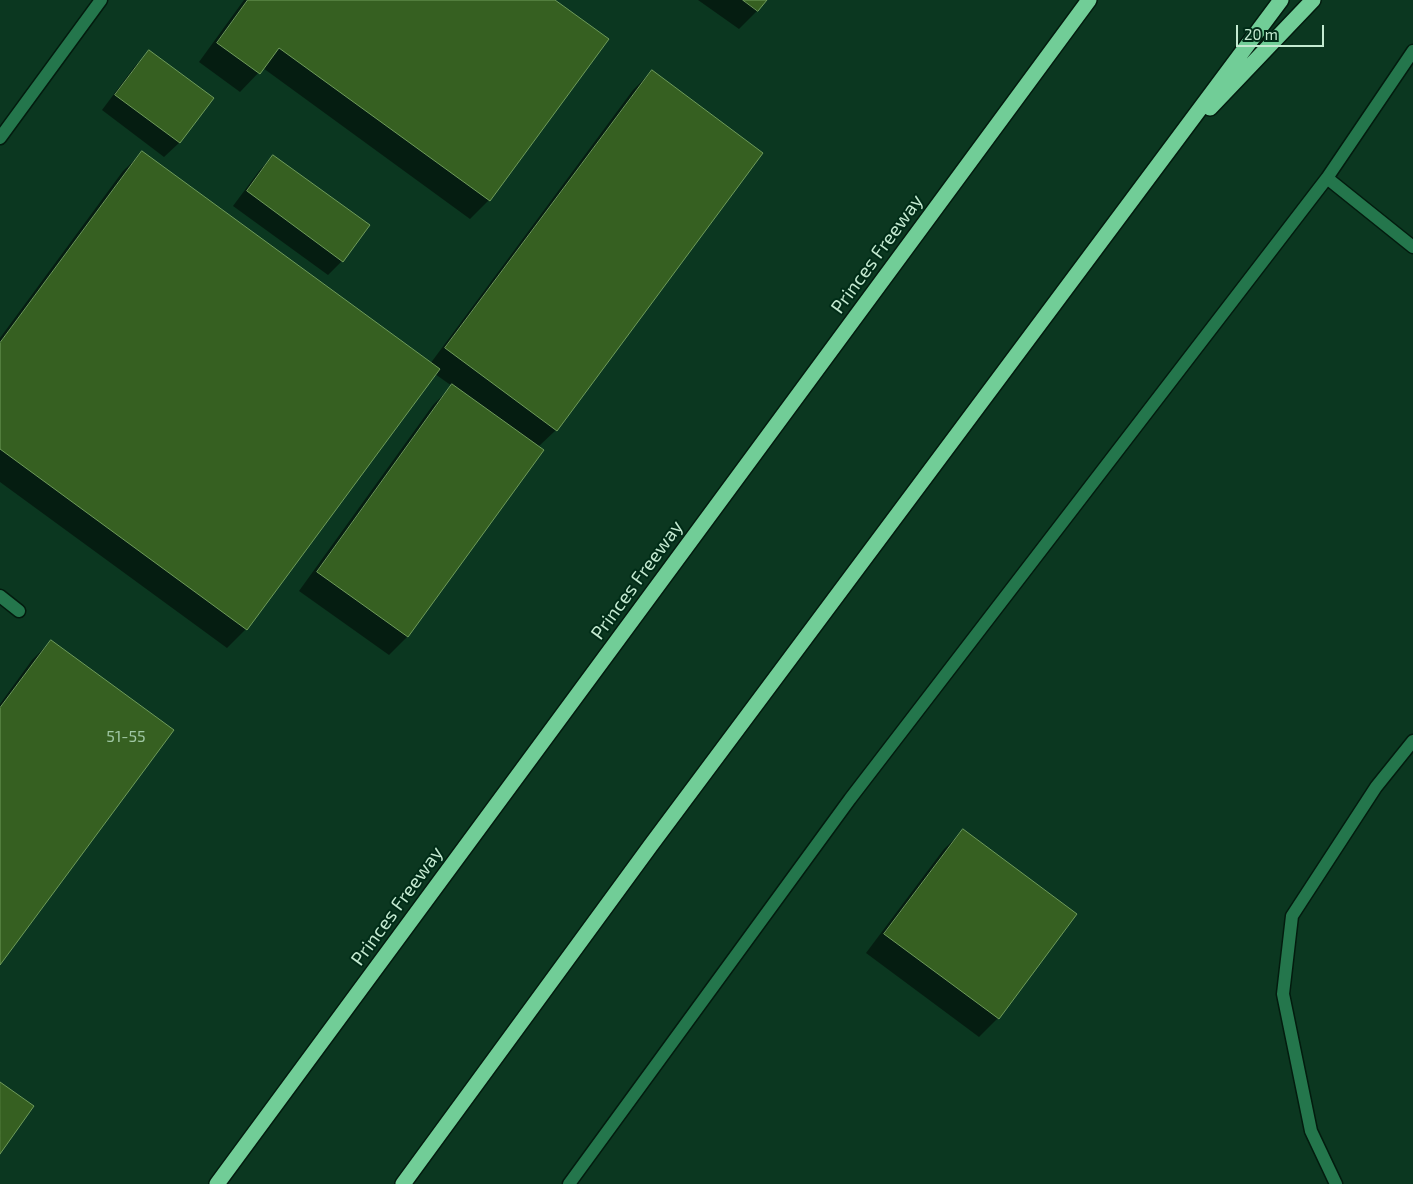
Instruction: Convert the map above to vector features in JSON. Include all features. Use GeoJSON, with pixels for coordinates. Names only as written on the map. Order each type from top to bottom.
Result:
{"type":"FeatureCollection","features":[{"type":"Feature","properties":{"kind":"highway","name":"Princes Freeway"},"geometry":{"type":"LineString","coordinates":[[217,1184],[1089,0]]}},
{"type":"Feature","properties":{"kind":"highway"},"geometry":{"type":"LineString","coordinates":[[403,1184],[657,836],[1280,0]]}},
{"type":"Feature","properties":{"kind":"highway"},"geometry":{"type":"LineString","coordinates":[[1164,156],[1313,0]]}},
{"type":"Feature","properties":{"kind":"street"},"geometry":{"type":"LineString","coordinates":[[0,138],[102,0]]}},
{"type":"Feature","properties":{"kind":"street"},"geometry":{"type":"LineString","coordinates":[[569,1184],[850,799],[1327,178],[1413,51]]}},
{"type":"Feature","properties":{"kind":"street"},"geometry":{"type":"LineString","coordinates":[[1327,178],[1413,247]]}},
{"type":"Feature","properties":{"kind":"street"},"geometry":{"type":"LineString","coordinates":[[0,596],[19,611]]}},
{"type":"Feature","properties":{"kind":"street"},"geometry":{"type":"LineString","coordinates":[[1336,1184],[1311,1131],[1283,994],[1292,916],[1376,786],[1413,741]]}},
{"type":"Feature","properties":{"kind":"building"},"geometry":{"type":"Polygon","coordinates":[[[248,0],[555,0],[609,39],[490,201],[279,48],[260,74],[217,43],[248,0]]]}},
{"type":"Feature","properties":{"kind":"building"},"geometry":{"type":"Polygon","coordinates":[[[743,0],[767,0],[758,11],[743,0]]]}},
{"type":"Feature","properties":{"kind":"building"},"geometry":{"type":"Polygon","coordinates":[[[149,50],[214,98],[180,143],[115,95],[149,50]]]}},
{"type":"Feature","properties":{"kind":"building"},"geometry":{"type":"Polygon","coordinates":[[[652,70],[763,153],[557,431],[445,348],[652,70]]]}},
{"type":"Feature","properties":{"kind":"building"},"geometry":{"type":"Polygon","coordinates":[[[142,151],[440,369],[247,630],[0,449],[0,343],[142,151]]]}},
{"type":"Feature","properties":{"kind":"building"},"geometry":{"type":"Polygon","coordinates":[[[273,155],[370,225],[343,262],[247,191],[273,155]]]}},
{"type":"Feature","properties":{"kind":"building"},"geometry":{"type":"Polygon","coordinates":[[[452,384],[544,450],[408,637],[317,572],[452,384]]]}},
{"type":"Feature","properties":{"kind":"building"},"geometry":{"type":"Polygon","coordinates":[[[51,640],[174,730],[0,965],[0,708],[51,640]]]}},
{"type":"Feature","properties":{"kind":"building"},"geometry":{"type":"Polygon","coordinates":[[[963,829],[1077,914],[999,1019],[884,934],[963,829]]]}},
{"type":"Feature","properties":{"kind":"building"},"geometry":{"type":"Polygon","coordinates":[[[0,1082],[34,1106],[0,1154],[0,1082]]]}}]}
